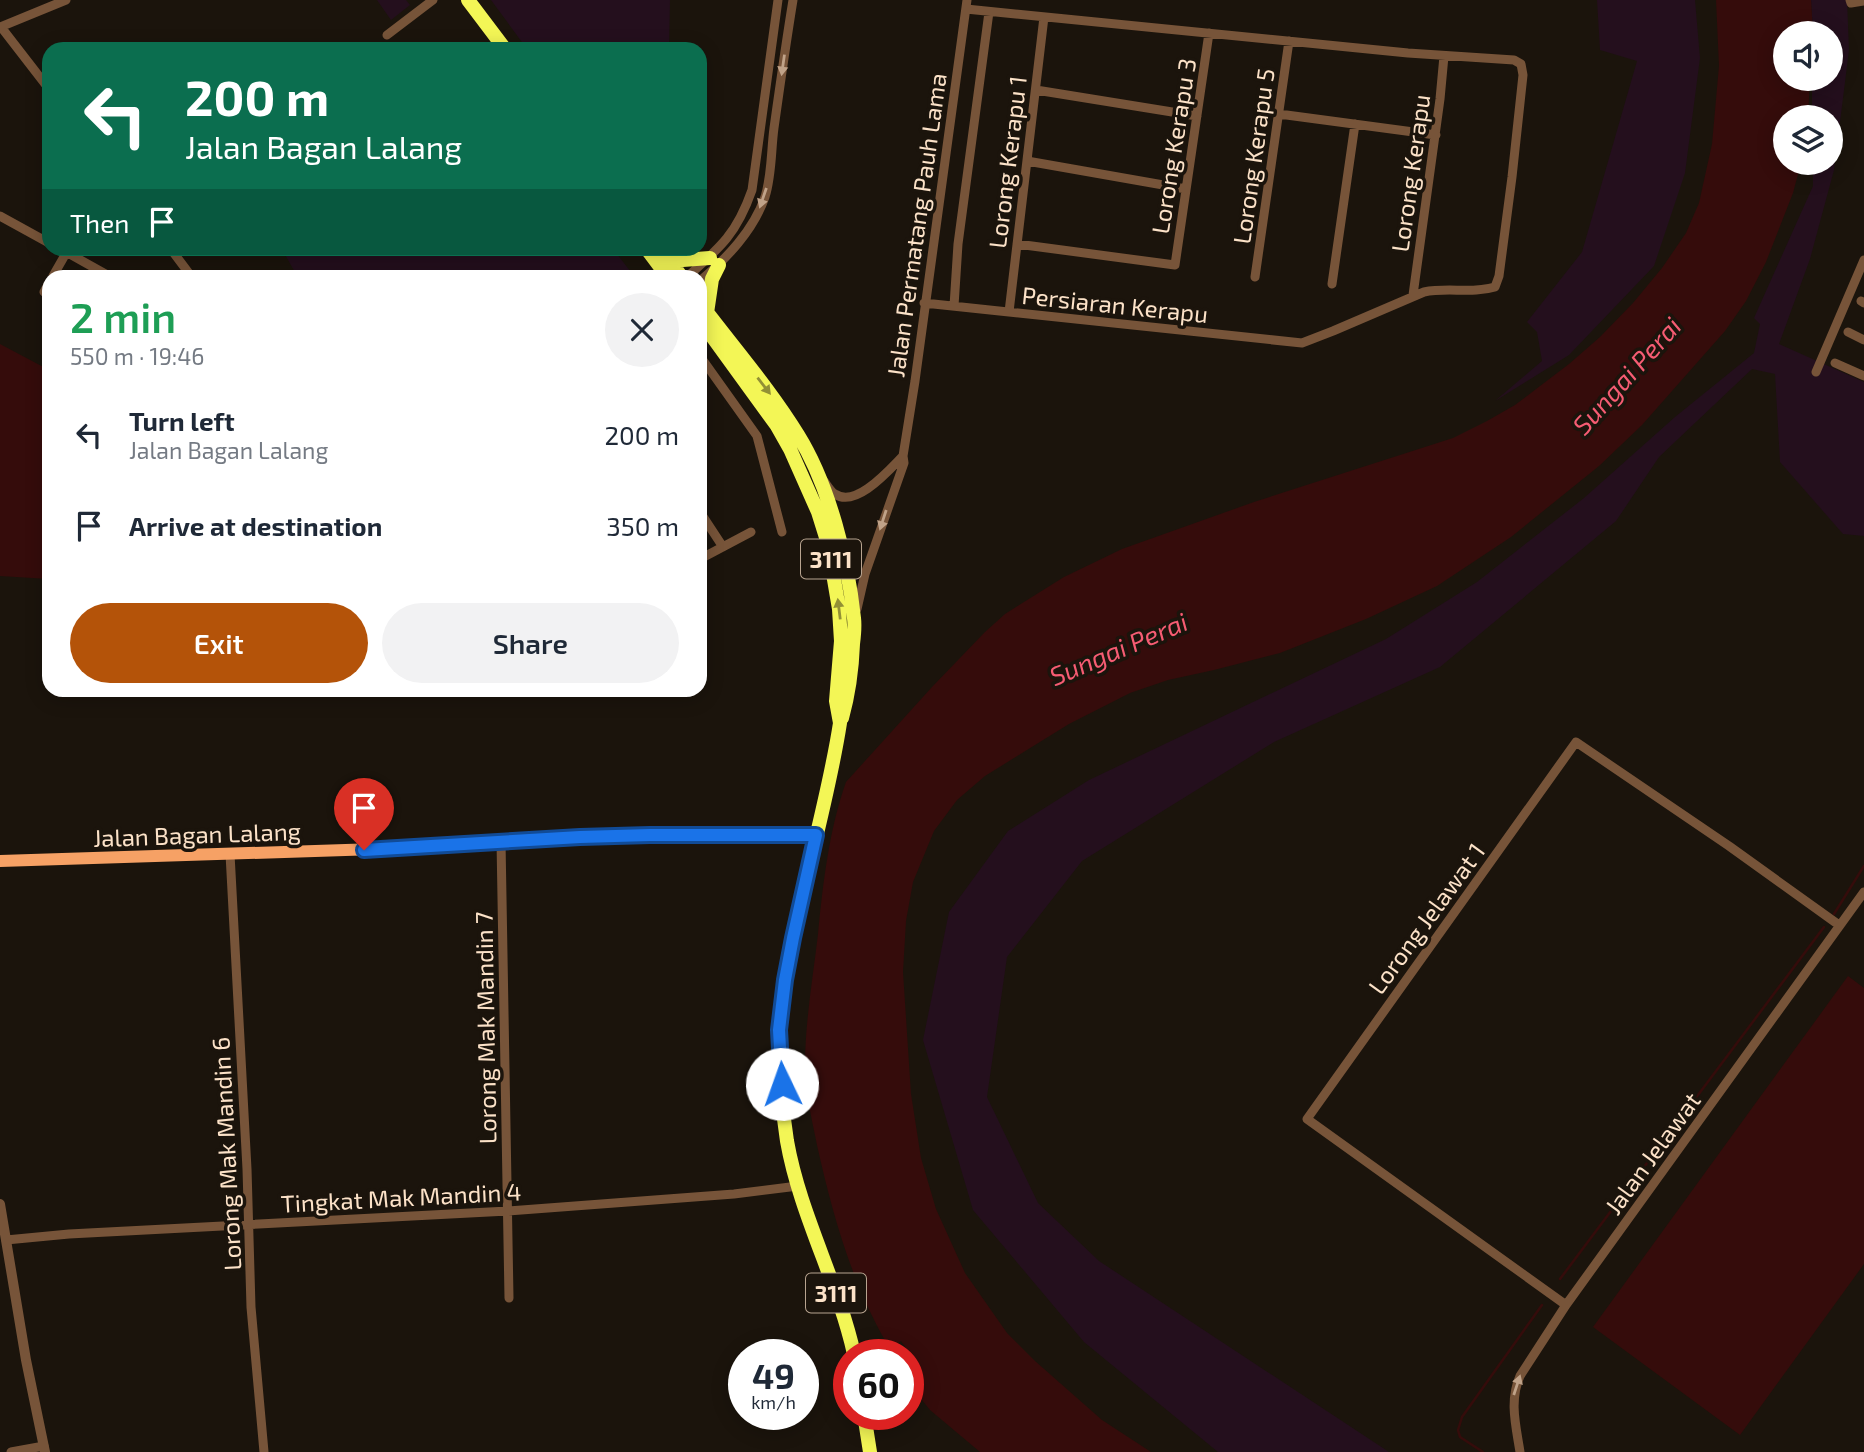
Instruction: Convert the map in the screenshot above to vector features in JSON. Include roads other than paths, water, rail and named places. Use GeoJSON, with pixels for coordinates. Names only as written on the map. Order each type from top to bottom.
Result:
{"type":"FeatureCollection","features":[{"type":"Feature","properties":{"kind":"main road"},"geometry":{"type":"LineString","coordinates":[[468,0],[500,42]]}},
{"type":"Feature","properties":{"kind":"main road"},"geometry":{"type":"LineString","coordinates":[[653,256],[665,270]]}},
{"type":"Feature","properties":{"kind":"main road"},"geometry":{"type":"LineString","coordinates":[[676,270],[714,261],[707,296]]}},
{"type":"Feature","properties":{"kind":"main road"},"geometry":{"type":"LineString","coordinates":[[707,318],[782,410],[818,473],[832,514],[846,566],[855,620],[852,673],[840,723]]}},
{"type":"Feature","properties":{"kind":"main road","name":"3111"},"geometry":{"type":"LineString","coordinates":[[707,320],[790,449],[818,512],[828,544],[839,609],[841,641],[836,701],[840,723],[793,938],[779,1030],[783,1111],[788,1145],[798,1186],[850,1339]]}},
{"type":"Feature","properties":{"kind":"main road","name":"Jalan Bagan Lalang"},"geometry":{"type":"LineString","coordinates":[[0,861],[230,855],[650,835],[816,835]]}},
{"type":"Feature","properties":{"kind":"main road"},"geometry":{"type":"LineString","coordinates":[[0,868],[27,860]]}},
{"type":"Feature","properties":{"kind":"main road"},"geometry":{"type":"LineString","coordinates":[[867,1430],[870,1452]]}},
{"type":"Feature","properties":{"kind":"street"},"geometry":{"type":"LineString","coordinates":[[42,80],[0,27],[66,0]]}},
{"type":"Feature","properties":{"kind":"street"},"geometry":{"type":"LineString","coordinates":[[387,35],[433,0]]}},
{"type":"Feature","properties":{"kind":"street"},"geometry":{"type":"LineString","coordinates":[[707,271],[736,227],[752,190],[778,0]]}},
{"type":"Feature","properties":{"kind":"street"},"geometry":{"type":"LineString","coordinates":[[698,270],[733,250],[751,225],[765,197],[793,0]]}},
{"type":"Feature","properties":{"kind":"street"},"geometry":{"type":"LineString","coordinates":[[1850,0],[1851,3],[1864,1]]}},
{"type":"Feature","properties":{"kind":"street"},"geometry":{"type":"LineString","coordinates":[[966,5],[989,12],[1044,18],[1444,56],[1506,58],[1521,64],[1523,75],[1512,177],[1499,276],[1495,287],[1486,290],[1437,289],[1413,296]]}},
{"type":"Feature","properties":{"kind":"street","name":"Jalan Permatang Pauh Lama"},"geometry":{"type":"LineString","coordinates":[[855,620],[865,573],[904,463],[966,5]]}},
{"type":"Feature","properties":{"kind":"street"},"geometry":{"type":"LineString","coordinates":[[954,306],[958,244],[989,12]]}},
{"type":"Feature","properties":{"kind":"street","name":"Lorong Kerapu 1"},"geometry":{"type":"LineString","coordinates":[[1009,312],[1044,18]]}},
{"type":"Feature","properties":{"kind":"street","name":"Lorong Kerapu 3"},"geometry":{"type":"LineString","coordinates":[[1017,244],[1174,265],[1209,33]]}},
{"type":"Feature","properties":{"kind":"street","name":"Lorong Kerapu 5"},"geometry":{"type":"LineString","coordinates":[[1255,277],[1289,41]]}},
{"type":"Feature","properties":{"kind":"street","name":"Lorong Kerapu"},"geometry":{"type":"LineString","coordinates":[[1413,296],[1436,135],[1444,56]]}},
{"type":"Feature","properties":{"kind":"street"},"geometry":{"type":"LineString","coordinates":[[1035,90],[1197,116]]}},
{"type":"Feature","properties":{"kind":"street"},"geometry":{"type":"LineString","coordinates":[[1279,114],[1436,135]]}},
{"type":"Feature","properties":{"kind":"street"},"geometry":{"type":"LineString","coordinates":[[1332,285],[1355,124]]}},
{"type":"Feature","properties":{"kind":"street"},"geometry":{"type":"LineString","coordinates":[[1027,161],[1186,189]]}},
{"type":"Feature","properties":{"kind":"street"},"geometry":{"type":"LineString","coordinates":[[0,216],[42,239]]}},
{"type":"Feature","properties":{"kind":"street"},"geometry":{"type":"LineString","coordinates":[[75,256],[100,270]]}},
{"type":"Feature","properties":{"kind":"street"},"geometry":{"type":"LineString","coordinates":[[1815,372],[1864,260]]}},
{"type":"Feature","properties":{"kind":"street","name":"Persiaran Kerapu"},"geometry":{"type":"LineString","coordinates":[[924,303],[1302,343],[1413,296]]}},
{"type":"Feature","properties":{"kind":"street"},"geometry":{"type":"LineString","coordinates":[[1848,332],[1864,340]]}},
{"type":"Feature","properties":{"kind":"street"},"geometry":{"type":"LineString","coordinates":[[1835,363],[1864,376]]}},
{"type":"Feature","properties":{"kind":"street"},"geometry":{"type":"LineString","coordinates":[[707,366],[757,436],[782,532]]}},
{"type":"Feature","properties":{"kind":"street"},"geometry":{"type":"LineString","coordinates":[[818,473],[835,495],[846,497],[869,488],[903,456]]}},
{"type":"Feature","properties":{"kind":"street"},"geometry":{"type":"LineString","coordinates":[[707,523],[723,547]]}},
{"type":"Feature","properties":{"kind":"street"},"geometry":{"type":"LineString","coordinates":[[707,555],[751,532]]}},
{"type":"Feature","properties":{"kind":"street","name":"Lorong Jelawat 1"},"geometry":{"type":"LineString","coordinates":[[1566,1305],[1307,1119],[1568,752],[1576,742],[1839,925]]}},
{"type":"Feature","properties":{"kind":"street","name":"Lorong Mak Mandin 7"},"geometry":{"type":"LineString","coordinates":[[501,841],[509,1298]]}},
{"type":"Feature","properties":{"kind":"street","name":"Lorong Mak Mandin 6"},"geometry":{"type":"LineString","coordinates":[[230,855],[251,1307],[264,1452]]}},
{"type":"Feature","properties":{"kind":"street","name":"Jalan Jelawat"},"geometry":{"type":"LineString","coordinates":[[1520,1452],[1514,1412],[1514,1388],[1520,1376],[1566,1305],[1864,892]]}},
{"type":"Feature","properties":{"kind":"street","name":"Tingkat Mak Mandin 4"},"geometry":{"type":"LineString","coordinates":[[6,1240],[69,1234],[508,1211],[734,1194],[798,1186]]}},
{"type":"Feature","properties":{"kind":"street"},"geometry":{"type":"LineString","coordinates":[[0,1203],[44,1449],[11,1452]]}},
{"type":"Feature","properties":{"kind":"water","name":"Sungai Perai"},"geometry":{"type":"Polygon","coordinates":[[[1716,0],[1811,0],[1812,21],[1773,21],[1773,91],[1809,91],[1809,105],[1773,105],[1773,175],[1798,175],[1766,262],[1746,301],[1725,331],[1642,425],[1599,466],[1511,537],[1437,586],[1366,619],[1280,653],[1168,680],[1130,693],[1069,724],[985,776],[957,800],[934,831],[913,882],[906,921],[903,972],[911,1094],[921,1158],[936,1209],[965,1273],[1007,1333],[1102,1420],[1151,1452],[980,1452],[924,1403],[924,1339],[884,1339],[879,1330],[846,1253],[823,1172],[807,1096],[805,1049],[822,895],[835,819],[846,782],[985,632],[1005,614],[1064,577],[1122,549],[1254,502],[1453,438],[1515,405],[1569,364],[1633,303],[1686,233],[1699,203],[1712,144],[1719,66],[1716,0]]]}},
{"type":"Feature","properties":{"kind":"water"},"geometry":{"type":"Polygon","coordinates":[[[0,344],[42,366],[42,579],[0,576],[0,344]]]}},
{"type":"Feature","properties":{"kind":"water"},"geometry":{"type":"Polygon","coordinates":[[[1848,976],[1864,988],[1864,1264],[1740,1435],[1593,1327],[1848,976]]]}},
{"type":"Feature","properties":{"kind":"waterway"},"geometry":{"type":"LineString","coordinates":[[1834,914],[1864,866]]}},
{"type":"Feature","properties":{"kind":"waterway"},"geometry":{"type":"LineString","coordinates":[[1560,1279],[1824,927]]}},
{"type":"Feature","properties":{"kind":"waterway"},"geometry":{"type":"LineString","coordinates":[[1483,1452],[1460,1437],[1458,1430],[1462,1417],[1542,1305]]}}]}
